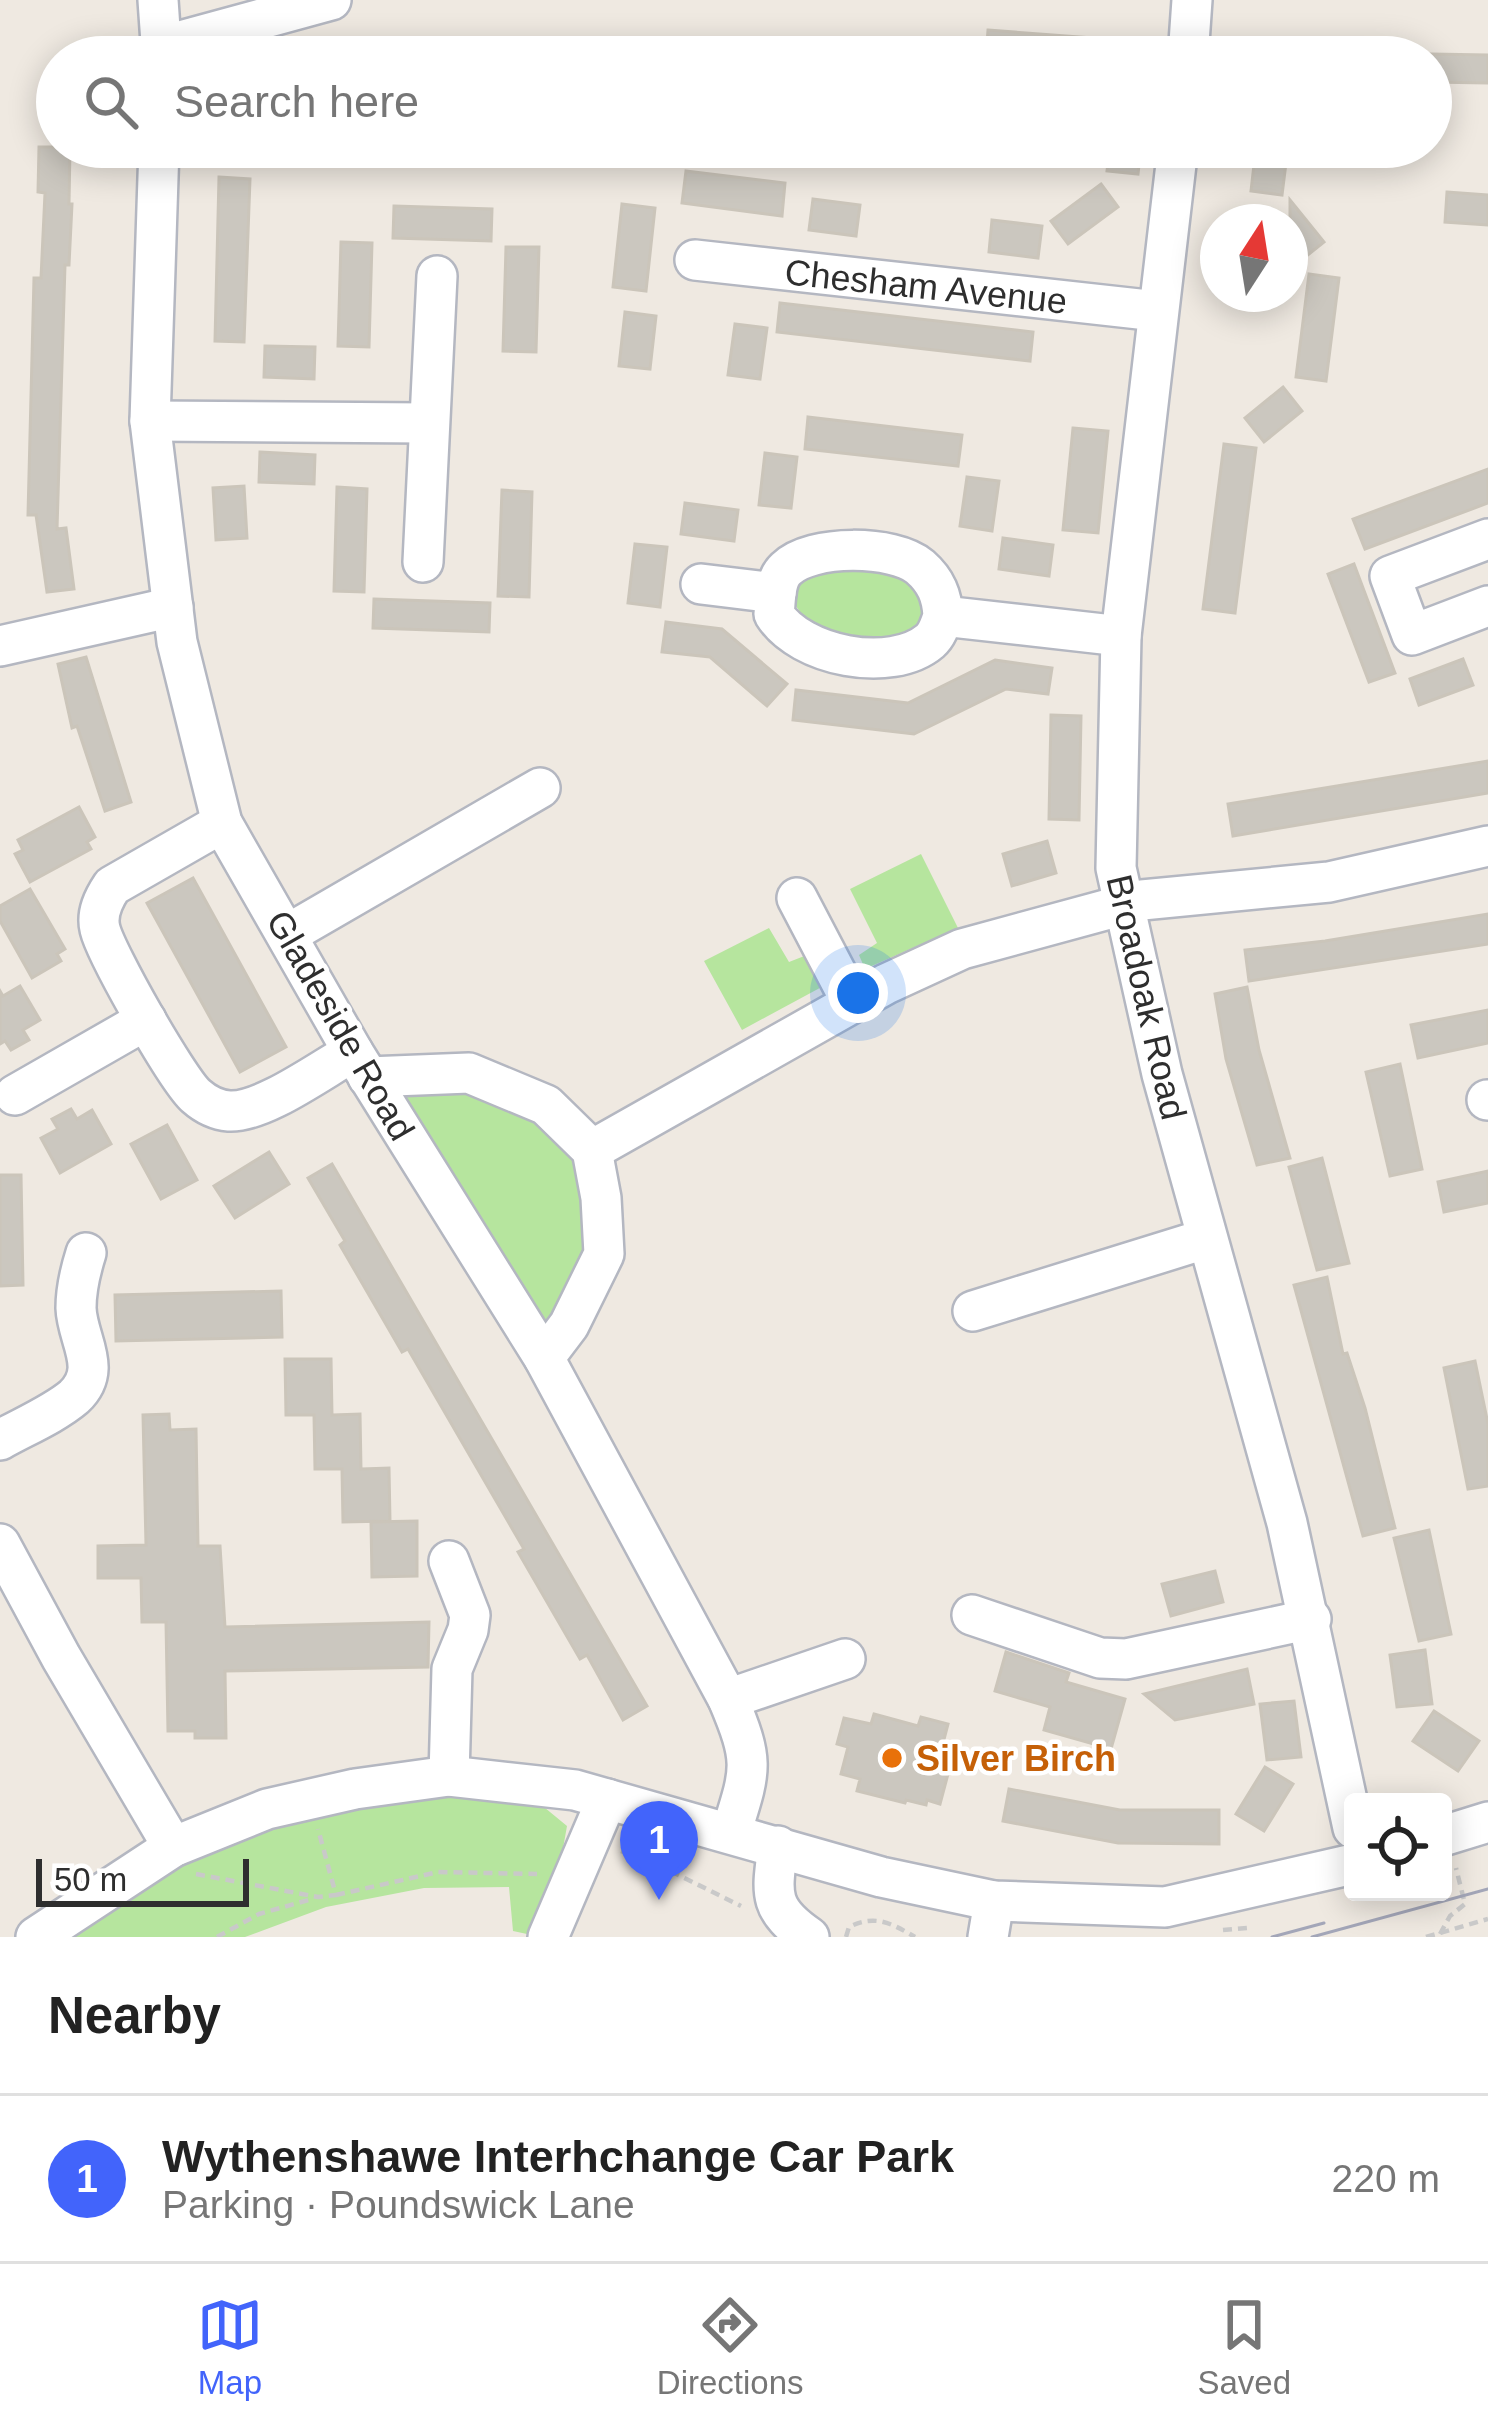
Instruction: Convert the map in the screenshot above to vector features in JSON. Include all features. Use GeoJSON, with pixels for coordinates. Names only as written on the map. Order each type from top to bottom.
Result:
{"type":"FeatureCollection","features":[{"type":"Feature","properties":{"kind":"street"},"geometry":{"type":"LineString","coordinates":[[158,0],[161,36]]}},
{"type":"Feature","properties":{"kind":"street"},"geometry":{"type":"LineString","coordinates":[[214,36],[331,0]]}},
{"type":"Feature","properties":{"kind":"street"},"geometry":{"type":"LineString","coordinates":[[1189,36],[1192,0]]}},
{"type":"Feature","properties":{"kind":"street","name":"Gladeside Road"},"geometry":{"type":"LineString","coordinates":[[158,168],[150,421],[177,642],[222,823],[360,1065],[544,1358],[728,1699],[745,1740],[749,1777],[730,1833]]}},
{"type":"Feature","properties":{"kind":"street","name":"Broadoak Road"},"geometry":{"type":"LineString","coordinates":[[1175,168],[1121,636],[1116,868],[1205,1239],[1311,1619],[1346,1793]]}},
{"type":"Feature","properties":{"kind":"street","name":"Chesham Avenue"},"geometry":{"type":"LineString","coordinates":[[695,260],[1157,311]]}},
{"type":"Feature","properties":{"kind":"street"},"geometry":{"type":"LineString","coordinates":[[423,562],[436,276]]}},
{"type":"Feature","properties":{"kind":"street"},"geometry":{"type":"LineString","coordinates":[[150,421],[427,423]]}},
{"type":"Feature","properties":{"kind":"street"},"geometry":{"type":"LineString","coordinates":[[1488,539],[1390,576],[1412,634],[1488,605]]}},
{"type":"Feature","properties":{"kind":"street"},"geometry":{"type":"LineString","coordinates":[[817,552],[902,557],[917,564],[936,584],[944,616],[934,638],[899,657],[818,650],[781,626],[774,614],[786,568],[817,552]]}},
{"type":"Feature","properties":{"kind":"street"},"geometry":{"type":"LineString","coordinates":[[701,584],[776,593]]}},
{"type":"Feature","properties":{"kind":"street"},"geometry":{"type":"LineString","coordinates":[[0,646],[173,607]]}},
{"type":"Feature","properties":{"kind":"street"},"geometry":{"type":"LineString","coordinates":[[944,616],[1121,636]]}},
{"type":"Feature","properties":{"kind":"street"},"geometry":{"type":"LineString","coordinates":[[288,934],[540,788]]}},
{"type":"Feature","properties":{"kind":"street"},"geometry":{"type":"LineString","coordinates":[[222,823],[112,886],[104,899],[100,930],[146,1020],[192,1093],[224,1111],[242,1111],[360,1065],[469,1073],[546,1105],[592,1150],[604,1254],[569,1325],[544,1358]]}},
{"type":"Feature","properties":{"kind":"street"},"geometry":{"type":"LineString","coordinates":[[592,1150],[852,1003],[962,949],[1142,900],[1329,882],[1488,846]]}},
{"type":"Feature","properties":{"kind":"street"},"geometry":{"type":"LineString","coordinates":[[797,898],[852,1003]]}},
{"type":"Feature","properties":{"kind":"street"},"geometry":{"type":"LineString","coordinates":[[14,1095],[146,1020]]}},
{"type":"Feature","properties":{"kind":"street"},"geometry":{"type":"LineString","coordinates":[[973,1311],[1205,1239]]}},
{"type":"Feature","properties":{"kind":"street"},"geometry":{"type":"LineString","coordinates":[[0,1440],[74,1396],[89,1374],[88,1349],[76,1316],[76,1285],[86,1253]]}},
{"type":"Feature","properties":{"kind":"street"},"geometry":{"type":"LineString","coordinates":[[0,1544],[167,1851]]}},
{"type":"Feature","properties":{"kind":"street"},"geometry":{"type":"LineString","coordinates":[[449,1561],[470,1615],[452,1669],[449,1776]]}},
{"type":"Feature","properties":{"kind":"street"},"geometry":{"type":"LineString","coordinates":[[972,1615],[1100,1658],[1126,1659],[1311,1619]]}},
{"type":"Feature","properties":{"kind":"street"},"geometry":{"type":"LineString","coordinates":[[728,1699],[845,1659]]}},
{"type":"Feature","properties":{"kind":"street"},"geometry":{"type":"LineString","coordinates":[[36,1937],[167,1851],[267,1809],[449,1776],[608,1798],[881,1877],[991,1919],[1165,1907],[1344,1866]]}},
{"type":"Feature","properties":{"kind":"street"},"geometry":{"type":"LineString","coordinates":[[548,1937],[588,1870],[608,1798]]}},
{"type":"Feature","properties":{"kind":"street"},"geometry":{"type":"LineString","coordinates":[[778,1846],[773,1890],[784,1919],[809,1937]]}},
{"type":"Feature","properties":{"kind":"path"},"geometry":{"type":"LineString","coordinates":[[310,1799],[336,1894]]}},
{"type":"Feature","properties":{"kind":"path"},"geometry":{"type":"LineString","coordinates":[[644,1858],[656,1812]]}},
{"type":"Feature","properties":{"kind":"path"},"geometry":{"type":"LineString","coordinates":[[1439,1934],[1465,1904],[1453,1855],[1472,1846],[1466,1828]]}},
{"type":"Feature","properties":{"kind":"path"},"geometry":{"type":"LineString","coordinates":[[167,1851],[179,1871],[318,1897]]}},
{"type":"Feature","properties":{"kind":"path"},"geometry":{"type":"LineString","coordinates":[[588,1870],[624,1851],[739,1903],[753,1921]]}},
{"type":"Feature","properties":{"kind":"path"},"geometry":{"type":"LineString","coordinates":[[217,1937],[259,1914],[438,1871],[537,1874]]}},
{"type":"Feature","properties":{"kind":"path"},"geometry":{"type":"LineString","coordinates":[[846,1937],[849,1927],[866,1918],[889,1922],[915,1937]]}},
{"type":"Feature","properties":{"kind":"path"},"geometry":{"type":"LineString","coordinates":[[1426,1937],[1488,1918]]}},
{"type":"Feature","properties":{"kind":"green space"},"geometry":{"type":"Polygon","coordinates":[[[810,569],[911,571],[931,622],[896,640],[829,632],[803,616],[793,602],[796,584],[810,569]]]}},
{"type":"Feature","properties":{"kind":"green space"},"geometry":{"type":"Polygon","coordinates":[[[921,854],[958,928],[865,969],[859,955],[877,943],[850,889],[921,854]]]}},
{"type":"Feature","properties":{"kind":"green space"},"geometry":{"type":"Polygon","coordinates":[[[769,928],[789,962],[812,953],[829,983],[742,1030],[704,961],[769,928]]]}},
{"type":"Feature","properties":{"kind":"green space"},"geometry":{"type":"Polygon","coordinates":[[[469,1073],[592,1150],[604,1254],[544,1358],[368,1077],[469,1073]]]}},
{"type":"Feature","properties":{"kind":"green space"},"geometry":{"type":"Polygon","coordinates":[[[444,1793],[533,1798],[567,1826],[557,1882],[527,1934],[513,1931],[509,1887],[424,1888],[326,1907],[245,1937],[70,1937],[192,1858],[260,1826],[338,1807],[444,1793]]]}},
{"type":"Feature","properties":{"kind":"building"},"geometry":{"type":"Polygon","coordinates":[[[988,30],[1066,36],[988,36],[988,30]]]}},
{"type":"Feature","properties":{"kind":"building"},"geometry":{"type":"Polygon","coordinates":[[[1452,54],[1488,55],[1488,83],[1452,82],[1452,54]]]}},
{"type":"Feature","properties":{"kind":"building"},"geometry":{"type":"Polygon","coordinates":[[[39,168],[70,168],[72,204],[69,265],[65,265],[57,529],[66,528],[74,589],[47,592],[36,515],[28,515],[34,278],[41,278],[45,193],[38,192],[39,168]]]}},
{"type":"Feature","properties":{"kind":"building"},"geometry":{"type":"Polygon","coordinates":[[[1107,168],[1139,168],[1138,174],[1107,168]]]}},
{"type":"Feature","properties":{"kind":"building"},"geometry":{"type":"Polygon","coordinates":[[[1254,168],[1285,168],[1282,195],[1251,191],[1254,168]]]}},
{"type":"Feature","properties":{"kind":"building"},"geometry":{"type":"Polygon","coordinates":[[[686,171],[785,183],[782,216],[682,203],[686,171]]]}},
{"type":"Feature","properties":{"kind":"building"},"geometry":{"type":"Polygon","coordinates":[[[219,177],[250,179],[244,342],[215,341],[219,177]]]}},
{"type":"Feature","properties":{"kind":"building"},"geometry":{"type":"Polygon","coordinates":[[[1101,184],[1118,207],[1068,244],[1051,221],[1101,184]]]}},
{"type":"Feature","properties":{"kind":"building"},"geometry":{"type":"Polygon","coordinates":[[[1447,192],[1488,195],[1488,225],[1445,222],[1447,192]]]}},
{"type":"Feature","properties":{"kind":"building"},"geometry":{"type":"Polygon","coordinates":[[[813,199],[860,205],[856,236],[809,230],[813,199]]]}},
{"type":"Feature","properties":{"kind":"building"},"geometry":{"type":"Polygon","coordinates":[[[622,204],[655,208],[646,291],[613,287],[622,204]]]}},
{"type":"Feature","properties":{"kind":"building"},"geometry":{"type":"Polygon","coordinates":[[[394,206],[492,209],[491,241],[393,238],[394,206]]]}},
{"type":"Feature","properties":{"kind":"building"},"geometry":{"type":"Polygon","coordinates":[[[992,220],[1042,226],[1038,258],[989,252],[992,220]]]}},
{"type":"Feature","properties":{"kind":"building"},"geometry":{"type":"Polygon","coordinates":[[[1308,222],[1324,242],[1308,255],[1308,222]]]}},
{"type":"Feature","properties":{"kind":"building"},"geometry":{"type":"Polygon","coordinates":[[[341,242],[372,243],[369,347],[338,346],[341,242]]]}},
{"type":"Feature","properties":{"kind":"building"},"geometry":{"type":"Polygon","coordinates":[[[506,247],[539,247],[536,352],[503,351],[506,247]]]}},
{"type":"Feature","properties":{"kind":"building"},"geometry":{"type":"Polygon","coordinates":[[[1309,274],[1339,278],[1326,381],[1296,377],[1304,312],[1308,312],[1309,274]]]}},
{"type":"Feature","properties":{"kind":"building"},"geometry":{"type":"Polygon","coordinates":[[[780,303],[1033,332],[1030,361],[777,332],[780,303]]]}},
{"type":"Feature","properties":{"kind":"building"},"geometry":{"type":"Polygon","coordinates":[[[625,312],[656,316],[650,369],[619,366],[625,312]]]}},
{"type":"Feature","properties":{"kind":"building"},"geometry":{"type":"Polygon","coordinates":[[[735,324],[767,328],[760,379],[728,375],[735,324]]]}},
{"type":"Feature","properties":{"kind":"building"},"geometry":{"type":"Polygon","coordinates":[[[265,346],[315,347],[314,379],[264,377],[265,346]]]}},
{"type":"Feature","properties":{"kind":"building"},"geometry":{"type":"Polygon","coordinates":[[[1283,387],[1302,411],[1264,442],[1245,418],[1283,387]]]}},
{"type":"Feature","properties":{"kind":"building"},"geometry":{"type":"Polygon","coordinates":[[[808,417],[962,435],[958,466],[805,449],[808,417]]]}},
{"type":"Feature","properties":{"kind":"building"},"geometry":{"type":"Polygon","coordinates":[[[1073,428],[1108,431],[1098,533],[1063,530],[1073,428]]]}},
{"type":"Feature","properties":{"kind":"building"},"geometry":{"type":"Polygon","coordinates":[[[1224,444],[1256,448],[1235,613],[1203,609],[1224,444]]]}},
{"type":"Feature","properties":{"kind":"building"},"geometry":{"type":"Polygon","coordinates":[[[260,452],[315,455],[314,484],[259,482],[260,452]]]}},
{"type":"Feature","properties":{"kind":"building"},"geometry":{"type":"Polygon","coordinates":[[[765,453],[797,457],[791,508],[759,505],[765,453]]]}},
{"type":"Feature","properties":{"kind":"building"},"geometry":{"type":"Polygon","coordinates":[[[1488,469],[1488,503],[1365,549],[1353,519],[1488,469]]]}},
{"type":"Feature","properties":{"kind":"building"},"geometry":{"type":"Polygon","coordinates":[[[967,477],[999,481],[992,531],[960,526],[967,477]]]}},
{"type":"Feature","properties":{"kind":"building"},"geometry":{"type":"Polygon","coordinates":[[[244,486],[247,538],[216,540],[213,488],[244,486]]]}},
{"type":"Feature","properties":{"kind":"building"},"geometry":{"type":"Polygon","coordinates":[[[337,487],[367,489],[364,592],[334,591],[337,487]]]}},
{"type":"Feature","properties":{"kind":"building"},"geometry":{"type":"Polygon","coordinates":[[[502,490],[532,492],[529,597],[498,596],[502,490]]]}},
{"type":"Feature","properties":{"kind":"building"},"geometry":{"type":"Polygon","coordinates":[[[685,503],[738,510],[734,541],[681,534],[685,503]]]}},
{"type":"Feature","properties":{"kind":"building"},"geometry":{"type":"Polygon","coordinates":[[[1003,538],[1053,545],[1049,576],[999,569],[1003,538]]]}},
{"type":"Feature","properties":{"kind":"building"},"geometry":{"type":"Polygon","coordinates":[[[635,544],[667,547],[660,607],[628,603],[635,544]]]}},
{"type":"Feature","properties":{"kind":"building"},"geometry":{"type":"Polygon","coordinates":[[[1354,564],[1395,673],[1369,682],[1328,574],[1354,564]]]}},
{"type":"Feature","properties":{"kind":"building"},"geometry":{"type":"Polygon","coordinates":[[[374,599],[490,603],[489,632],[373,628],[374,599]]]}},
{"type":"Feature","properties":{"kind":"building"},"geometry":{"type":"Polygon","coordinates":[[[666,622],[722,629],[787,684],[767,706],[710,657],[662,652],[666,622]]]}},
{"type":"Feature","properties":{"kind":"building"},"geometry":{"type":"Polygon","coordinates":[[[86,657],[131,802],[105,811],[77,726],[72,728],[58,664],[86,657]]]}},
{"type":"Feature","properties":{"kind":"building"},"geometry":{"type":"Polygon","coordinates":[[[1463,659],[1473,685],[1419,705],[1410,679],[1463,659]]]}},
{"type":"Feature","properties":{"kind":"building"},"geometry":{"type":"Polygon","coordinates":[[[995,660],[1052,668],[1048,694],[1006,689],[914,734],[793,720],[796,690],[908,703],[995,660]]]}},
{"type":"Feature","properties":{"kind":"building"},"geometry":{"type":"Polygon","coordinates":[[[1051,715],[1081,716],[1079,820],[1049,819],[1051,715]]]}},
{"type":"Feature","properties":{"kind":"building"},"geometry":{"type":"Polygon","coordinates":[[[1488,761],[1488,793],[1233,836],[1228,804],[1488,761]]]}},
{"type":"Feature","properties":{"kind":"building"},"geometry":{"type":"Polygon","coordinates":[[[79,807],[95,837],[87,842],[91,849],[30,882],[15,854],[23,850],[18,840],[79,807]]]}},
{"type":"Feature","properties":{"kind":"building"},"geometry":{"type":"Polygon","coordinates":[[[1047,841],[1056,873],[1012,886],[1003,854],[1047,841]]]}},
{"type":"Feature","properties":{"kind":"building"},"geometry":{"type":"Polygon","coordinates":[[[193,878],[286,1047],[240,1072],[147,903],[193,878]]]}},
{"type":"Feature","properties":{"kind":"building"},"geometry":{"type":"Polygon","coordinates":[[[30,889],[65,949],[57,954],[61,961],[32,978],[0,921],[0,906],[30,889]]]}},
{"type":"Feature","properties":{"kind":"building"},"geometry":{"type":"Polygon","coordinates":[[[1488,914],[1488,944],[1249,981],[1245,950],[1488,914]]]}},
{"type":"Feature","properties":{"kind":"building"},"geometry":{"type":"Polygon","coordinates":[[[20,986],[40,1020],[23,1030],[29,1040],[11,1050],[5,1041],[0,1044],[0,991],[3,996],[20,986]]]}},
{"type":"Feature","properties":{"kind":"building"},"geometry":{"type":"Polygon","coordinates":[[[1247,987],[1259,1050],[1290,1158],[1257,1165],[1226,1059],[1215,994],[1247,987]]]}},
{"type":"Feature","properties":{"kind":"building"},"geometry":{"type":"Polygon","coordinates":[[[1488,1010],[1488,1043],[1418,1058],[1411,1025],[1488,1010]]]}},
{"type":"Feature","properties":{"kind":"building"},"geometry":{"type":"Polygon","coordinates":[[[1400,1064],[1422,1169],[1390,1176],[1366,1072],[1400,1064]]]}},
{"type":"Feature","properties":{"kind":"building"},"geometry":{"type":"Polygon","coordinates":[[[71,1109],[77,1119],[92,1110],[111,1144],[60,1173],[41,1138],[58,1129],[52,1119],[71,1109]]]}},
{"type":"Feature","properties":{"kind":"building"},"geometry":{"type":"Polygon","coordinates":[[[167,1125],[197,1180],[161,1199],[131,1144],[167,1125]]]}},
{"type":"Feature","properties":{"kind":"building"},"geometry":{"type":"Polygon","coordinates":[[[269,1152],[289,1184],[235,1218],[214,1186],[269,1152]]]}},
{"type":"Feature","properties":{"kind":"building"},"geometry":{"type":"Polygon","coordinates":[[[1322,1158],[1349,1263],[1317,1270],[1289,1167],[1322,1158]]]}},
{"type":"Feature","properties":{"kind":"building"},"geometry":{"type":"Polygon","coordinates":[[[332,1164],[647,1706],[623,1720],[587,1655],[580,1659],[518,1552],[524,1549],[408,1349],[402,1352],[340,1245],[345,1241],[308,1178],[332,1164]]]}},
{"type":"Feature","properties":{"kind":"building"},"geometry":{"type":"Polygon","coordinates":[[[1488,1171],[1488,1203],[1444,1212],[1438,1182],[1488,1171]]]}},
{"type":"Feature","properties":{"kind":"building"},"geometry":{"type":"Polygon","coordinates":[[[0,1175],[21,1175],[23,1285],[0,1286],[0,1175]]]}},
{"type":"Feature","properties":{"kind":"building"},"geometry":{"type":"Polygon","coordinates":[[[1327,1277],[1343,1354],[1347,1353],[1365,1408],[1395,1528],[1363,1536],[1294,1285],[1327,1277]]]}},
{"type":"Feature","properties":{"kind":"building"},"geometry":{"type":"Polygon","coordinates":[[[281,1291],[282,1337],[116,1341],[115,1295],[281,1291]]]}},
{"type":"Feature","properties":{"kind":"building"},"geometry":{"type":"Polygon","coordinates":[[[285,1359],[331,1359],[332,1415],[360,1414],[361,1469],[389,1468],[390,1521],[343,1522],[342,1469],[315,1469],[314,1415],[286,1415],[285,1359]]]}},
{"type":"Feature","properties":{"kind":"building"},"geometry":{"type":"Polygon","coordinates":[[[1475,1361],[1488,1424],[1488,1486],[1468,1489],[1444,1368],[1475,1361]]]}},
{"type":"Feature","properties":{"kind":"building"},"geometry":{"type":"Polygon","coordinates":[[[169,1414],[170,1430],[196,1429],[198,1546],[220,1546],[225,1627],[429,1622],[428,1667],[225,1671],[226,1738],[195,1738],[195,1731],[168,1731],[166,1622],[142,1622],[141,1578],[98,1578],[98,1546],[146,1545],[143,1415],[169,1414]]]}},
{"type":"Feature","properties":{"kind":"building"},"geometry":{"type":"Polygon","coordinates":[[[417,1521],[417,1576],[372,1577],[371,1522],[417,1521]]]}},
{"type":"Feature","properties":{"kind":"building"},"geometry":{"type":"Polygon","coordinates":[[[1429,1530],[1451,1634],[1419,1641],[1394,1538],[1429,1530]]]}},
{"type":"Feature","properties":{"kind":"building"},"geometry":{"type":"Polygon","coordinates":[[[1215,1571],[1223,1602],[1171,1616],[1162,1584],[1215,1571]]]}},
{"type":"Feature","properties":{"kind":"building"},"geometry":{"type":"Polygon","coordinates":[[[1425,1650],[1432,1704],[1397,1707],[1390,1655],[1425,1650]]]}},
{"type":"Feature","properties":{"kind":"building"},"geometry":{"type":"Polygon","coordinates":[[[1006,1652],[1069,1673],[1066,1682],[1125,1699],[1111,1749],[1044,1730],[1050,1707],[995,1691],[1006,1652]]]}},
{"type":"Feature","properties":{"kind":"building"},"geometry":{"type":"Polygon","coordinates":[[[1247,1669],[1254,1704],[1175,1720],[1144,1694],[1247,1669]]]}},
{"type":"Feature","properties":{"kind":"building"},"geometry":{"type":"Polygon","coordinates":[[[1294,1701],[1301,1757],[1267,1760],[1260,1704],[1294,1701]]]}},
{"type":"Feature","properties":{"kind":"building"},"geometry":{"type":"Polygon","coordinates":[[[1434,1711],[1479,1741],[1458,1771],[1413,1741],[1434,1711]]]}},
{"type":"Feature","properties":{"kind":"building","name":"Silver Birch"},"geometry":{"type":"Polygon","coordinates":[[[874,1714],[918,1726],[921,1717],[948,1724],[936,1770],[948,1774],[940,1804],[927,1800],[926,1805],[905,1803],[857,1791],[860,1779],[841,1774],[848,1747],[837,1744],[844,1718],[871,1724],[874,1714]]]}},
{"type":"Feature","properties":{"kind":"building"},"geometry":{"type":"Polygon","coordinates":[[[1265,1767],[1293,1784],[1264,1831],[1236,1814],[1265,1767]]]}},
{"type":"Feature","properties":{"kind":"building"},"geometry":{"type":"Polygon","coordinates":[[[1009,1789],[1120,1810],[1219,1810],[1219,1844],[1118,1843],[1003,1821],[1009,1789]]]}},
{"type":"Feature","properties":{"kind":"tram line"},"geometry":{"type":"LineString","coordinates":[[1312,1937],[1488,1889]]}},
{"type":"Feature","properties":{"kind":"tram line"},"geometry":{"type":"LineString","coordinates":[[1272,1937],[1324,1923]]}},
{"type":"Feature","properties":{"kind":"place","name":"Silver Birch"},"geometry":{"type":"Point","coordinates":[892,1758]}},
{"type":"Feature","properties":{"kind":"place","name":"Wythenshawe Interhchange Car Park"},"geometry":{"type":"Point","coordinates":[659,1900]}}]}
